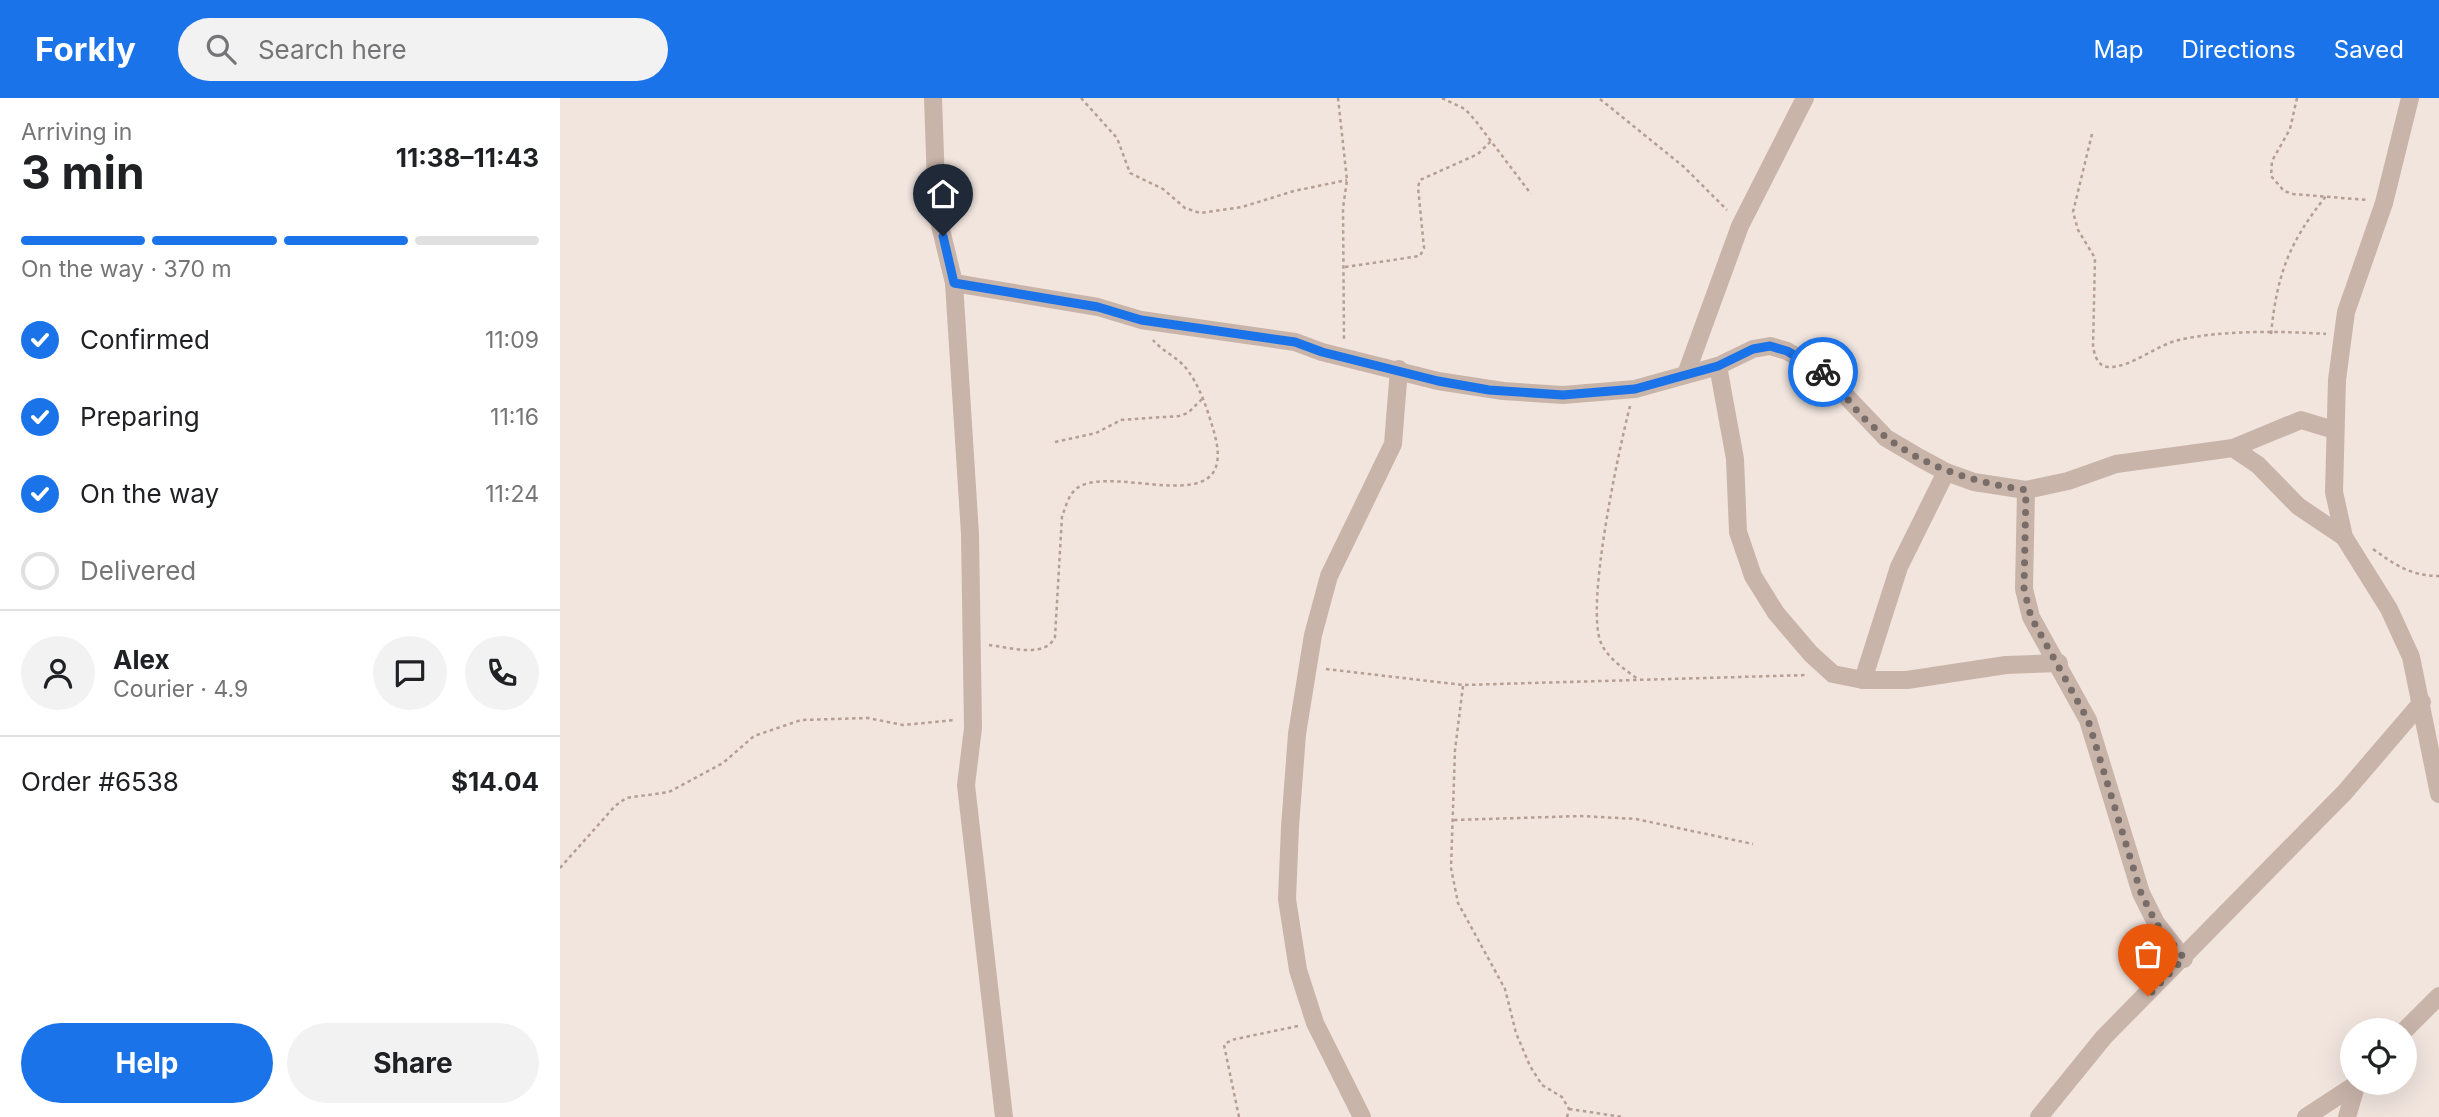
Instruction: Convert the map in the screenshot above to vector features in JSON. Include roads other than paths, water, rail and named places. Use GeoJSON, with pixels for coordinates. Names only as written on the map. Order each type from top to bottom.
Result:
{"type":"FeatureCollection","features":[{"type":"Feature","properties":{"kind":"street"},"geometry":{"type":"LineString","coordinates":[[933,98],[937,213],[954,283],[970,534],[972,718],[966,785],[970,836],[992,993],[1004,1117]]}},
{"type":"Feature","properties":{"kind":"street"},"geometry":{"type":"LineString","coordinates":[[1686,374],[1741,226],[1805,98]]}},
{"type":"Feature","properties":{"kind":"street"},"geometry":{"type":"LineString","coordinates":[[2410,98],[2384,202],[2346,312],[2334,430],[2334,492],[2344,537],[2395,621],[2411,657],[2433,776],[2439,794]]}},
{"type":"Feature","properties":{"kind":"street"},"geometry":{"type":"LineString","coordinates":[[954,283],[1098,307],[1141,320],[1283,340],[1438,381],[1503,391],[1563,395],[1635,389],[1718,366],[1753,349],[1770,346],[1787,351],[1832,380],[1864,418],[1886,438],[1946,472],[1974,482],[2026,490],[2068,481],[2116,464],[2233,448],[2301,420],[2334,430]]}},
{"type":"Feature","properties":{"kind":"street"},"geometry":{"type":"LineString","coordinates":[[1718,366],[1735,459],[1738,532],[1753,576],[1776,613],[1811,654],[1833,674],[1863,680],[1907,680],[2006,665],[2059,663]]}},
{"type":"Feature","properties":{"kind":"street"},"geometry":{"type":"LineString","coordinates":[[1362,1117],[1315,1023],[1298,970],[1287,899],[1297,734],[1312,635],[1329,576],[1394,444],[1399,369]]}},
{"type":"Feature","properties":{"kind":"street"},"geometry":{"type":"LineString","coordinates":[[2233,448],[2258,465],[2298,506],[2344,537]]}},
{"type":"Feature","properties":{"kind":"street"},"geometry":{"type":"LineString","coordinates":[[1863,680],[1899,567],[1946,472]]}},
{"type":"Feature","properties":{"kind":"street"},"geometry":{"type":"LineString","coordinates":[[2026,490],[2024,589],[2031,617],[2059,663],[2088,720],[2141,893],[2156,923],[2184,958]]}},
{"type":"Feature","properties":{"kind":"street"},"geometry":{"type":"LineString","coordinates":[[2039,1117],[2104,1037],[2345,792],[2421,702]]}},
{"type":"Feature","properties":{"kind":"street"},"geometry":{"type":"LineString","coordinates":[[2417,1018],[2439,996]]}},
{"type":"Feature","properties":{"kind":"street"},"geometry":{"type":"LineString","coordinates":[[2306,1117],[2340,1095]]}},
{"type":"Feature","properties":{"kind":"street"},"geometry":{"type":"LineString","coordinates":[[2347,1117],[2353,1095]]}}]}
